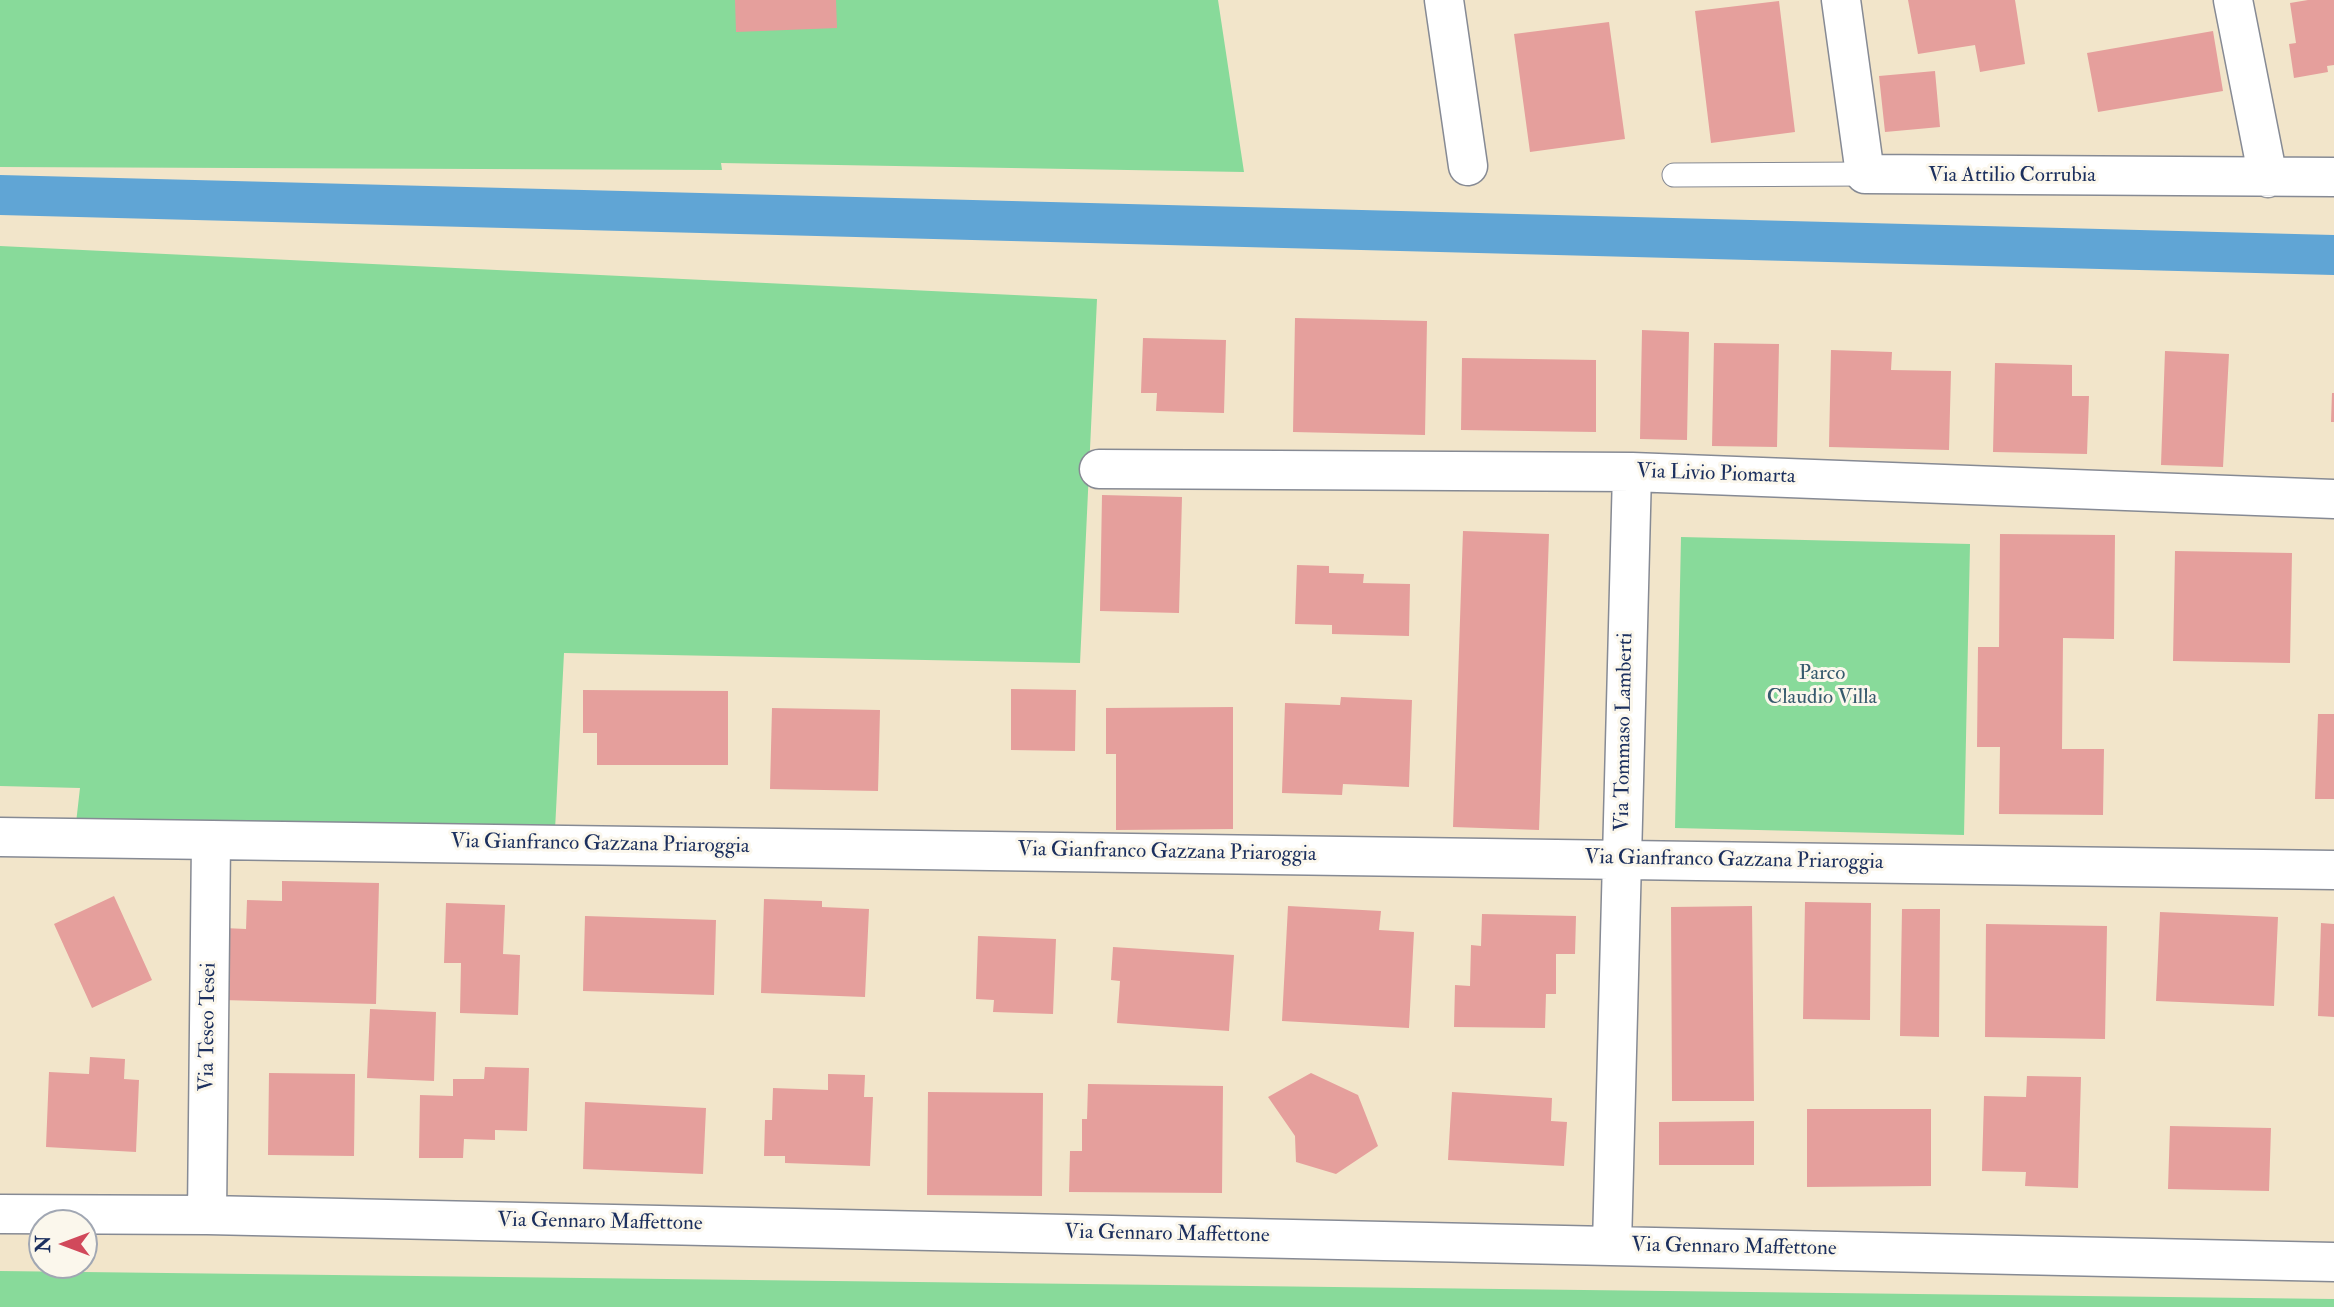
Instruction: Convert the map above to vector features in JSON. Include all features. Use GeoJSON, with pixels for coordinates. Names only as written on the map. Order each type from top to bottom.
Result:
{"type":"FeatureCollection","features":[{"type":"Feature","properties":{"kind":"street"},"geometry":{"type":"LineString","coordinates":[[1444,0],[1468,166]]}},
{"type":"Feature","properties":{"kind":"street"},"geometry":{"type":"LineString","coordinates":[[1841,0],[1865,174]]}},
{"type":"Feature","properties":{"kind":"street"},"geometry":{"type":"LineString","coordinates":[[2233,0],[2268,178]]}},
{"type":"Feature","properties":{"kind":"street","name":"Via Attilio Corrubia"},"geometry":{"type":"LineString","coordinates":[[1865,174],[2334,177]]}},
{"type":"Feature","properties":{"kind":"street","name":"Via Livio Piomarta"},"geometry":{"type":"LineString","coordinates":[[1098,469],[1632,472],[2334,499]]}},
{"type":"Feature","properties":{"kind":"street","name":"Via Tommaso Lamberti"},"geometry":{"type":"LineString","coordinates":[[1612,1245],[1632,472]]}},
{"type":"Feature","properties":{"kind":"street","name":"Via Gianfranco Gazzana Priaroggia"},"geometry":{"type":"LineString","coordinates":[[0,837],[2334,870]]}},
{"type":"Feature","properties":{"kind":"street","name":"Via Teseo Tesei"},"geometry":{"type":"LineString","coordinates":[[207,1214],[211,840]]}},
{"type":"Feature","properties":{"kind":"street","name":"Via Gennaro Maffettone"},"geometry":{"type":"LineString","coordinates":[[0,1214],[207,1214],[2334,1262]]}},
{"type":"Feature","properties":{"kind":"lane"},"geometry":{"type":"LineString","coordinates":[[1674,175],[1865,174]]}},
{"type":"Feature","properties":{"kind":"green space"},"geometry":{"type":"Polygon","coordinates":[[[0,0],[1218,0],[1244,172],[721,163],[722,170],[0,167],[0,0]]]}},
{"type":"Feature","properties":{"kind":"green space"},"geometry":{"type":"Polygon","coordinates":[[[0,246],[1097,299],[1080,663],[564,653],[555,830],[76,823],[80,788],[0,786],[0,246]]]}},
{"type":"Feature","properties":{"kind":"green space","name":"Parco Claudio Villa"},"geometry":{"type":"Polygon","coordinates":[[[1681,537],[1970,544],[1964,835],[1675,828],[1681,537]]]}},
{"type":"Feature","properties":{"kind":"green space"},"geometry":{"type":"Polygon","coordinates":[[[0,1271],[28,1271],[28,1279],[98,1279],[98,1272],[2334,1299],[2334,1307],[0,1307],[0,1271]]]}},
{"type":"Feature","properties":{"kind":"building"},"geometry":{"type":"Polygon","coordinates":[[[735,0],[836,0],[837,28],[736,32],[735,0]]]}},
{"type":"Feature","properties":{"kind":"building"},"geometry":{"type":"Polygon","coordinates":[[[1908,0],[2015,0],[2025,64],[1980,72],[1975,45],[1918,54],[1908,0]]]}},
{"type":"Feature","properties":{"kind":"building"},"geometry":{"type":"Polygon","coordinates":[[[2334,0],[2334,65],[2327,66],[2328,72],[2294,78],[2289,44],[2296,43],[2290,3],[2334,0]]]}},
{"type":"Feature","properties":{"kind":"building"},"geometry":{"type":"Polygon","coordinates":[[[1779,1],[1795,132],[1711,143],[1695,11],[1779,1]]]}},
{"type":"Feature","properties":{"kind":"building"},"geometry":{"type":"Polygon","coordinates":[[[1609,22],[1625,139],[1530,152],[1514,34],[1609,22]]]}},
{"type":"Feature","properties":{"kind":"building"},"geometry":{"type":"Polygon","coordinates":[[[2213,31],[2223,91],[2098,112],[2087,53],[2213,31]]]}},
{"type":"Feature","properties":{"kind":"building"},"geometry":{"type":"Polygon","coordinates":[[[1935,71],[1940,127],[1885,132],[1879,76],[1935,71]]]}},
{"type":"Feature","properties":{"kind":"building"},"geometry":{"type":"Polygon","coordinates":[[[1295,318],[1427,321],[1425,435],[1293,432],[1295,318]]]}},
{"type":"Feature","properties":{"kind":"building"},"geometry":{"type":"Polygon","coordinates":[[[1642,330],[1689,332],[1687,440],[1640,439],[1642,330]]]}},
{"type":"Feature","properties":{"kind":"building"},"geometry":{"type":"Polygon","coordinates":[[[1143,338],[1226,340],[1224,413],[1156,411],[1157,393],[1141,393],[1143,338]]]}},
{"type":"Feature","properties":{"kind":"building"},"geometry":{"type":"Polygon","coordinates":[[[1714,343],[1779,344],[1777,447],[1712,446],[1714,343]]]}},
{"type":"Feature","properties":{"kind":"building"},"geometry":{"type":"Polygon","coordinates":[[[1831,350],[1892,352],[1891,370],[1951,371],[1949,450],[1829,447],[1831,350]]]}},
{"type":"Feature","properties":{"kind":"building"},"geometry":{"type":"Polygon","coordinates":[[[2165,351],[2229,354],[2223,467],[2161,465],[2165,351]]]}},
{"type":"Feature","properties":{"kind":"building"},"geometry":{"type":"Polygon","coordinates":[[[1462,358],[1596,360],[1596,432],[1461,430],[1462,358]]]}},
{"type":"Feature","properties":{"kind":"building"},"geometry":{"type":"Polygon","coordinates":[[[1995,363],[2072,365],[2072,396],[2089,396],[2087,454],[1993,452],[1995,363]]]}},
{"type":"Feature","properties":{"kind":"building"},"geometry":{"type":"Polygon","coordinates":[[[2334,393],[2334,422],[2331,422],[2334,393]]]}},
{"type":"Feature","properties":{"kind":"building"},"geometry":{"type":"Polygon","coordinates":[[[1102,495],[1182,497],[1179,613],[1100,611],[1102,495]]]}},
{"type":"Feature","properties":{"kind":"building"},"geometry":{"type":"Polygon","coordinates":[[[1463,531],[1549,534],[1539,830],[1453,827],[1463,531]]]}},
{"type":"Feature","properties":{"kind":"building"},"geometry":{"type":"Polygon","coordinates":[[[2000,534],[2115,535],[2114,639],[2063,638],[2062,749],[2104,749],[2103,815],[1999,814],[2000,747],[1977,747],[1978,647],[1999,647],[2000,534]]]}},
{"type":"Feature","properties":{"kind":"building"},"geometry":{"type":"Polygon","coordinates":[[[2175,551],[2292,553],[2290,663],[2173,661],[2175,551]]]}},
{"type":"Feature","properties":{"kind":"building"},"geometry":{"type":"Polygon","coordinates":[[[1297,565],[1329,566],[1329,573],[1364,574],[1363,583],[1410,584],[1409,636],[1332,634],[1332,625],[1295,624],[1297,565]]]}},
{"type":"Feature","properties":{"kind":"building"},"geometry":{"type":"Polygon","coordinates":[[[1011,689],[1076,690],[1075,751],[1011,750],[1011,689]]]}},
{"type":"Feature","properties":{"kind":"building"},"geometry":{"type":"Polygon","coordinates":[[[583,690],[728,691],[728,765],[597,765],[597,733],[583,733],[583,690]]]}},
{"type":"Feature","properties":{"kind":"building"},"geometry":{"type":"Polygon","coordinates":[[[1341,697],[1412,700],[1409,787],[1343,784],[1342,795],[1282,793],[1285,703],[1340,705],[1341,697]]]}},
{"type":"Feature","properties":{"kind":"building"},"geometry":{"type":"Polygon","coordinates":[[[1233,707],[1233,829],[1116,830],[1116,754],[1106,754],[1106,708],[1233,707]]]}},
{"type":"Feature","properties":{"kind":"building"},"geometry":{"type":"Polygon","coordinates":[[[772,708],[880,710],[878,791],[770,789],[772,708]]]}},
{"type":"Feature","properties":{"kind":"building"},"geometry":{"type":"Polygon","coordinates":[[[2318,714],[2334,714],[2334,799],[2315,799],[2318,714]]]}},
{"type":"Feature","properties":{"kind":"building"},"geometry":{"type":"Polygon","coordinates":[[[282,881],[379,883],[376,1004],[222,1000],[224,928],[246,929],[247,900],[282,901],[282,881]]]}},
{"type":"Feature","properties":{"kind":"building"},"geometry":{"type":"Polygon","coordinates":[[[114,896],[152,980],[92,1008],[54,924],[114,896]]]}},
{"type":"Feature","properties":{"kind":"building"},"geometry":{"type":"Polygon","coordinates":[[[764,899],[822,901],[822,907],[869,909],[865,997],[761,993],[764,899]]]}},
{"type":"Feature","properties":{"kind":"building"},"geometry":{"type":"Polygon","coordinates":[[[1805,902],[1871,903],[1870,1020],[1803,1019],[1805,902]]]}},
{"type":"Feature","properties":{"kind":"building"},"geometry":{"type":"Polygon","coordinates":[[[446,903],[505,905],[503,954],[520,955],[518,1015],[460,1013],[461,963],[444,963],[446,903]]]}},
{"type":"Feature","properties":{"kind":"building"},"geometry":{"type":"Polygon","coordinates":[[[1288,906],[1381,911],[1379,930],[1414,932],[1409,1028],[1282,1021],[1288,906]]]}},
{"type":"Feature","properties":{"kind":"building"},"geometry":{"type":"Polygon","coordinates":[[[1752,906],[1754,1101],[1672,1101],[1671,907],[1752,906]]]}},
{"type":"Feature","properties":{"kind":"building"},"geometry":{"type":"Polygon","coordinates":[[[1902,909],[1940,909],[1939,1037],[1900,1036],[1902,909]]]}},
{"type":"Feature","properties":{"kind":"building"},"geometry":{"type":"Polygon","coordinates":[[[2160,912],[2278,917],[2274,1006],[2156,1001],[2160,912]]]}},
{"type":"Feature","properties":{"kind":"building"},"geometry":{"type":"Polygon","coordinates":[[[1482,914],[1576,916],[1575,954],[1556,954],[1556,994],[1546,994],[1545,1028],[1454,1027],[1455,985],[1470,986],[1471,945],[1481,946],[1482,914]]]}},
{"type":"Feature","properties":{"kind":"building"},"geometry":{"type":"Polygon","coordinates":[[[585,916],[716,920],[714,995],[583,991],[585,916]]]}},
{"type":"Feature","properties":{"kind":"building"},"geometry":{"type":"Polygon","coordinates":[[[2321,923],[2334,924],[2334,1017],[2318,1016],[2321,923]]]}},
{"type":"Feature","properties":{"kind":"building"},"geometry":{"type":"Polygon","coordinates":[[[1986,924],[2107,926],[2105,1039],[1985,1037],[1986,924]]]}},
{"type":"Feature","properties":{"kind":"building"},"geometry":{"type":"Polygon","coordinates":[[[978,936],[1056,939],[1053,1014],[993,1012],[994,1000],[976,999],[978,936]]]}},
{"type":"Feature","properties":{"kind":"building"},"geometry":{"type":"Polygon","coordinates":[[[1113,947],[1234,955],[1229,1031],[1117,1023],[1120,981],[1111,980],[1113,947]]]}},
{"type":"Feature","properties":{"kind":"building"},"geometry":{"type":"Polygon","coordinates":[[[370,1009],[436,1012],[434,1081],[367,1078],[370,1009]]]}},
{"type":"Feature","properties":{"kind":"building"},"geometry":{"type":"Polygon","coordinates":[[[90,1057],[125,1059],[124,1079],[139,1080],[136,1152],[46,1147],[49,1072],[89,1074],[90,1057]]]}},
{"type":"Feature","properties":{"kind":"building"},"geometry":{"type":"Polygon","coordinates":[[[485,1067],[529,1068],[527,1131],[495,1130],[495,1140],[464,1139],[463,1158],[419,1158],[420,1095],[453,1096],[453,1079],[484,1079],[485,1067]]]}},
{"type":"Feature","properties":{"kind":"building"},"geometry":{"type":"Polygon","coordinates":[[[269,1073],[355,1074],[354,1156],[268,1155],[269,1073]]]}},
{"type":"Feature","properties":{"kind":"building"},"geometry":{"type":"Polygon","coordinates":[[[1311,1073],[1358,1095],[1378,1146],[1336,1174],[1296,1162],[1295,1136],[1268,1097],[1311,1073]]]}},
{"type":"Feature","properties":{"kind":"building"},"geometry":{"type":"Polygon","coordinates":[[[828,1074],[865,1075],[864,1097],[873,1097],[870,1166],[785,1163],[785,1156],[764,1156],[765,1120],[772,1120],[773,1088],[828,1090],[828,1074]]]}},
{"type":"Feature","properties":{"kind":"building"},"geometry":{"type":"Polygon","coordinates":[[[2027,1076],[2081,1077],[2078,1188],[2025,1186],[2026,1172],[1982,1171],[1984,1096],[2026,1097],[2027,1076]]]}},
{"type":"Feature","properties":{"kind":"building"},"geometry":{"type":"Polygon","coordinates":[[[1088,1084],[1223,1086],[1222,1193],[1069,1192],[1070,1151],[1082,1151],[1082,1119],[1087,1119],[1088,1084]]]}},
{"type":"Feature","properties":{"kind":"building"},"geometry":{"type":"Polygon","coordinates":[[[928,1092],[1043,1093],[1042,1196],[927,1195],[928,1092]]]}},
{"type":"Feature","properties":{"kind":"building"},"geometry":{"type":"Polygon","coordinates":[[[1452,1092],[1552,1098],[1551,1121],[1567,1122],[1564,1166],[1448,1160],[1452,1092]]]}},
{"type":"Feature","properties":{"kind":"building"},"geometry":{"type":"Polygon","coordinates":[[[585,1102],[706,1108],[703,1174],[583,1169],[585,1102]]]}},
{"type":"Feature","properties":{"kind":"building"},"geometry":{"type":"Polygon","coordinates":[[[1807,1109],[1931,1109],[1931,1186],[1807,1187],[1807,1109]]]}},
{"type":"Feature","properties":{"kind":"building"},"geometry":{"type":"Polygon","coordinates":[[[1754,1121],[1754,1165],[1659,1165],[1659,1122],[1754,1121]]]}},
{"type":"Feature","properties":{"kind":"building"},"geometry":{"type":"Polygon","coordinates":[[[2170,1126],[2271,1128],[2269,1191],[2168,1189],[2170,1126]]]}},
{"type":"Feature","properties":{"kind":"waterway"},"geometry":{"type":"LineString","coordinates":[[0,195],[2334,255]]}}]}
